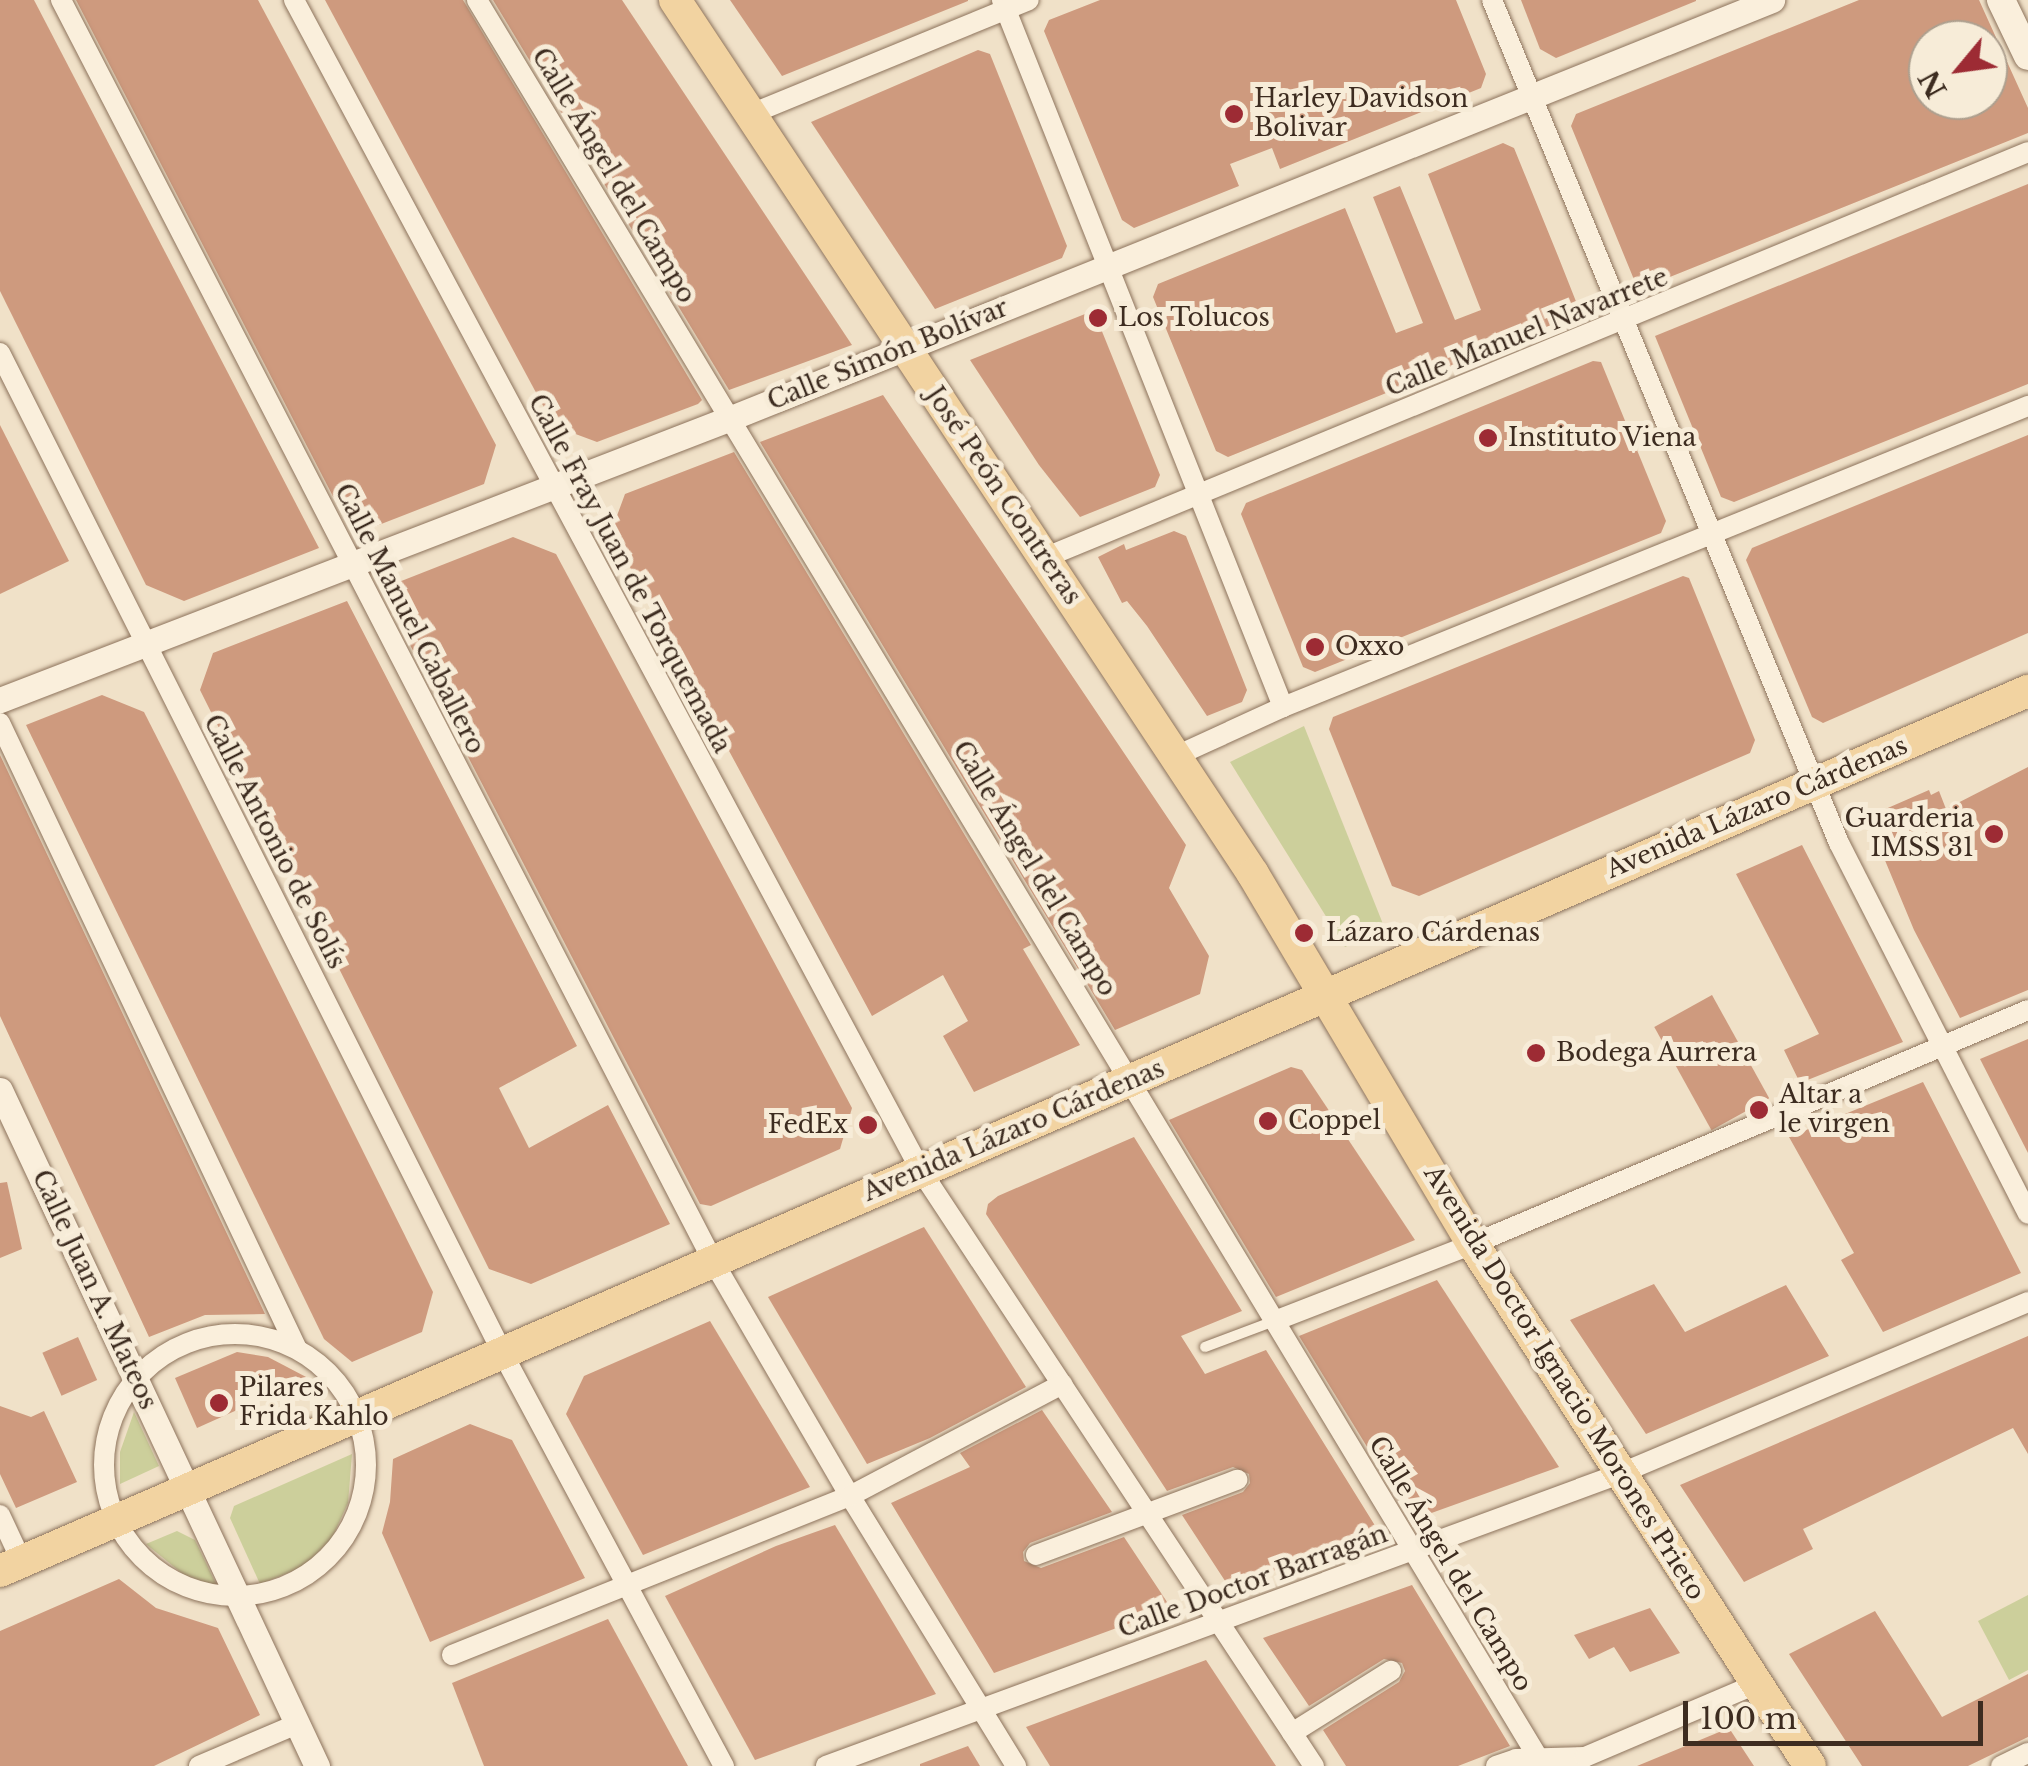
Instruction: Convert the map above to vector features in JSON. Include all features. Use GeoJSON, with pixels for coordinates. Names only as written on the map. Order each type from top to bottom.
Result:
{"type":"FeatureCollection","features":[{"type":"Feature","properties":{"kind":"main road","name":"José Peón Contreras"},"geometry":{"type":"LineString","coordinates":[[675,0],[1253,874],[1324,996]]}},
{"type":"Feature","properties":{"kind":"main road"},"geometry":{"type":"LineString","coordinates":[[2001,0],[2028,56]]}},
{"type":"Feature","properties":{"kind":"main road","name":"Avenida Lázaro Cárdenas"},"geometry":{"type":"LineString","coordinates":[[11,1566],[2028,691]]}},
{"type":"Feature","properties":{"kind":"main road","name":"Avenida Doctor Ignacio Morones Prieto"},"geometry":{"type":"LineString","coordinates":[[1324,996],[1472,1244],[1810,1766]]}},
{"type":"Feature","properties":{"kind":"street","name":"Calle Manuel Caballero"},"geometry":{"type":"LineString","coordinates":[[61,0],[713,1261],[850,1496],[1016,1766]]}},
{"type":"Feature","properties":{"kind":"street","name":"Calle Fray Juan de Torquemada"},"geometry":{"type":"LineString","coordinates":[[294,0],[922,1171],[1314,1766]]}},
{"type":"Feature","properties":{"kind":"street","name":"Calle Ángel del Campo"},"geometry":{"type":"LineString","coordinates":[[477,0],[1542,1763]]}},
{"type":"Feature","properties":{"kind":"street"},"geometry":{"type":"LineString","coordinates":[[751,114],[1004,5],[1029,0]]}},
{"type":"Feature","properties":{"kind":"street"},"geometry":{"type":"LineString","coordinates":[[1492,0],[1839,843],[2028,1214]]}},
{"type":"Feature","properties":{"kind":"street","name":"Calle Simón Bolívar"},"geometry":{"type":"LineString","coordinates":[[0,700],[731,418],[1772,0]]}},
{"type":"Feature","properties":{"kind":"street"},"geometry":{"type":"LineString","coordinates":[[1004,5],[1284,707]]}},
{"type":"Feature","properties":{"kind":"street","name":"Calle Manuel Navarrete"},"geometry":{"type":"LineString","coordinates":[[1044,558],[2028,152]]}},
{"type":"Feature","properties":{"kind":"street","name":"Calle Antonio de Solís"},"geometry":{"type":"LineString","coordinates":[[0,354],[503,1354],[724,1766]]}},
{"type":"Feature","properties":{"kind":"street"},"geometry":{"type":"LineString","coordinates":[[1176,756],[1284,707],[2028,406]]}},
{"type":"Feature","properties":{"kind":"street"},"geometry":{"type":"LineString","coordinates":[[0,722],[297,1349]]}},
{"type":"Feature","properties":{"kind":"street"},"geometry":{"type":"LineString","coordinates":[[1277,1320],[1472,1244],[2028,1010]]}},
{"type":"Feature","properties":{"kind":"street","name":"Calle Juan A. Mateos"},"geometry":{"type":"LineString","coordinates":[[0,1090],[317,1766]]}},
{"type":"Feature","properties":{"kind":"street","name":"Calle Doctor Barragán"},"geometry":{"type":"LineString","coordinates":[[826,1766],[1619,1474],[2028,1302]]}},
{"type":"Feature","properties":{"kind":"street"},"geometry":{"type":"LineString","coordinates":[[242,1333],[297,1349],[322,1366],[358,1416],[367,1470],[362,1503],[349,1534],[328,1560],[302,1580],[272,1592],[239,1598],[206,1594],[176,1583],[149,1565],[116,1520],[104,1471],[111,1420],[136,1378],[158,1357],[212,1335],[242,1333]]}},
{"type":"Feature","properties":{"kind":"street"},"geometry":{"type":"LineString","coordinates":[[452,1655],[850,1496],[1062,1384]]}},
{"type":"Feature","properties":{"kind":"street"},"geometry":{"type":"LineString","coordinates":[[1036,1555],[1237,1480]]}},
{"type":"Feature","properties":{"kind":"street"},"geometry":{"type":"LineString","coordinates":[[0,1515],[11,1566]]}},
{"type":"Feature","properties":{"kind":"street"},"geometry":{"type":"LineString","coordinates":[[1292,1733],[1391,1671]]}},
{"type":"Feature","properties":{"kind":"street"},"geometry":{"type":"LineString","coordinates":[[1496,1766],[1516,1759],[1542,1763],[1585,1757],[1756,1684]]}},
{"type":"Feature","properties":{"kind":"street"},"geometry":{"type":"LineString","coordinates":[[200,1766],[296,1724]]}},
{"type":"Feature","properties":{"kind":"street"},"geometry":{"type":"LineString","coordinates":[[2002,1766],[2028,1753]]}},
{"type":"Feature","properties":{"kind":"lane"},"geometry":{"type":"LineString","coordinates":[[1204,1348],[1277,1320]]}},
{"type":"Feature","properties":{"kind":"green space","name":"Lázaro Cárdenas"},"geometry":{"type":"Polygon","coordinates":[[[1304,726],[1385,929],[1345,947],[1230,762],[1304,726]]]}},
{"type":"Feature","properties":{"kind":"green space"},"geometry":{"type":"Polygon","coordinates":[[[134,1412],[159,1466],[120,1484],[120,1452],[134,1412]]]}},
{"type":"Feature","properties":{"kind":"green space"},"geometry":{"type":"Polygon","coordinates":[[[352,1454],[348,1503],[332,1538],[303,1567],[260,1584],[230,1518],[234,1506],[352,1454]]]}},
{"type":"Feature","properties":{"kind":"green space"},"geometry":{"type":"Polygon","coordinates":[[[177,1531],[195,1540],[217,1586],[184,1575],[146,1544],[177,1531]]]}},
{"type":"Feature","properties":{"kind":"green space"},"geometry":{"type":"Polygon","coordinates":[[[2028,1595],[2028,1670],[2009,1680],[1978,1621],[2028,1595]]]}},
{"type":"Feature","properties":{"kind":"building"},"geometry":{"type":"Polygon","coordinates":[[[0,0],[34,0],[319,548],[184,601],[146,585],[0,291],[0,0]]]}},
{"type":"Feature","properties":{"kind":"building"},"geometry":{"type":"Polygon","coordinates":[[[76,0],[258,0],[496,445],[484,484],[353,535],[76,0]]]}},
{"type":"Feature","properties":{"kind":"building"},"geometry":{"type":"Polygon","coordinates":[[[325,0],[463,0],[702,400],[698,404],[597,442],[554,426],[325,0]]]}},
{"type":"Feature","properties":{"kind":"building"},"geometry":{"type":"Polygon","coordinates":[[[493,0],[622,0],[852,345],[729,390],[493,0]]]}},
{"type":"Feature","properties":{"kind":"building"},"geometry":{"type":"Polygon","coordinates":[[[730,0],[968,0],[968,1],[782,76],[730,0]]]}},
{"type":"Feature","properties":{"kind":"building"},"geometry":{"type":"Polygon","coordinates":[[[1100,0],[1456,0],[1486,74],[1481,88],[1280,169],[1272,148],[1230,164],[1239,186],[1134,228],[1122,220],[1044,31],[1049,20],[1100,0]]]}},
{"type":"Feature","properties":{"kind":"building"},"geometry":{"type":"Polygon","coordinates":[[[1521,0],[1696,1],[1556,58],[1540,49],[1521,0]]]}},
{"type":"Feature","properties":{"kind":"building"},"geometry":{"type":"Polygon","coordinates":[[[1859,0],[1979,0],[1988,20],[1908,20],[1908,120],[2008,120],[2008,64],[2028,108],[2028,133],[1645,287],[1635,282],[1571,126],[1576,114],[1859,0]]]}},
{"type":"Feature","properties":{"kind":"building"},"geometry":{"type":"Polygon","coordinates":[[[978,50],[990,54],[1067,246],[1062,258],[935,309],[811,122],[978,50]]]}},
{"type":"Feature","properties":{"kind":"building"},"geometry":{"type":"Polygon","coordinates":[[[1503,143],[1514,148],[1577,304],[1574,317],[1228,457],[1216,451],[1153,297],[1158,284],[1345,208],[1396,333],[1423,323],[1373,197],[1400,186],[1455,320],[1481,310],[1428,174],[1503,143]]]}},
{"type":"Feature","properties":{"kind":"building"},"geometry":{"type":"Polygon","coordinates":[[[2028,184],[2028,384],[1734,502],[1721,497],[1655,336],[2028,184]]]}},
{"type":"Feature","properties":{"kind":"building"},"geometry":{"type":"Polygon","coordinates":[[[1085,314],[1097,319],[1160,475],[1155,487],[1080,517],[1039,465],[970,360],[1085,314]]]}},
{"type":"Feature","properties":{"kind":"building"},"geometry":{"type":"Polygon","coordinates":[[[1593,361],[1601,362],[1666,521],[1661,533],[1315,672],[1303,667],[1241,514],[1246,503],[1593,361]]]}},
{"type":"Feature","properties":{"kind":"building"},"geometry":{"type":"Polygon","coordinates":[[[883,395],[1186,845],[1169,888],[1209,956],[1200,994],[1115,1030],[760,442],[883,395]]]}},
{"type":"Feature","properties":{"kind":"building"},"geometry":{"type":"Polygon","coordinates":[[[0,425],[69,561],[0,594],[0,425]]]}},
{"type":"Feature","properties":{"kind":"building"},"geometry":{"type":"Polygon","coordinates":[[[2028,435],[2028,633],[1823,723],[1812,717],[1746,560],[1752,548],[2028,435]]]}},
{"type":"Feature","properties":{"kind":"building"},"geometry":{"type":"Polygon","coordinates":[[[734,452],[1031,945],[1023,949],[1080,1045],[974,1092],[943,1036],[968,1021],[943,975],[872,1016],[611,532],[625,494],[734,452]]]}},
{"type":"Feature","properties":{"kind":"building"},"geometry":{"type":"Polygon","coordinates":[[[1174,531],[1186,536],[1247,690],[1242,702],[1207,716],[1147,626],[1127,601],[1122,603],[1098,557],[1124,544],[1126,550],[1174,531]]]}},
{"type":"Feature","properties":{"kind":"building"},"geometry":{"type":"Polygon","coordinates":[[[513,537],[556,554],[852,1108],[840,1149],[711,1206],[700,1204],[381,589],[513,537]]]}},
{"type":"Feature","properties":{"kind":"building"},"geometry":{"type":"Polygon","coordinates":[[[1683,576],[1689,578],[1755,740],[1750,753],[1419,896],[1392,886],[1329,729],[1333,717],[1683,576]]]}},
{"type":"Feature","properties":{"kind":"building"},"geometry":{"type":"Polygon","coordinates":[[[347,601],[577,1046],[499,1088],[529,1148],[608,1105],[670,1224],[531,1284],[489,1269],[200,690],[213,653],[347,601]]]}},
{"type":"Feature","properties":{"kind":"building"},"geometry":{"type":"Polygon","coordinates":[[[102,695],[144,712],[177,777],[433,1292],[422,1332],[352,1362],[324,1339],[26,725],[102,695]]]}},
{"type":"Feature","properties":{"kind":"building"},"geometry":{"type":"Polygon","coordinates":[[[0,755],[265,1314],[205,1315],[149,1337],[0,1016],[0,755]]]}},
{"type":"Feature","properties":{"kind":"building"},"geometry":{"type":"Polygon","coordinates":[[[2028,767],[2028,990],[1960,1018],[1914,930],[1869,822],[1876,818],[1874,814],[1929,790],[1931,795],[1939,791],[1946,809],[2028,767]]]}},
{"type":"Feature","properties":{"kind":"building"},"geometry":{"type":"Polygon","coordinates":[[[1802,845],[1903,1042],[1800,1083],[1784,1050],[1819,1034],[1736,874],[1802,845]]]}},
{"type":"Feature","properties":{"kind":"building"},"geometry":{"type":"Polygon","coordinates":[[[1712,995],[1769,1098],[1711,1130],[1654,1027],[1712,995]]]}},
{"type":"Feature","properties":{"kind":"building"},"geometry":{"type":"Polygon","coordinates":[[[2028,1039],[2028,1153],[1980,1059],[2028,1039]]]}},
{"type":"Feature","properties":{"kind":"building"},"geometry":{"type":"Polygon","coordinates":[[[1291,1067],[1302,1070],[1415,1240],[1276,1297],[1169,1120],[1291,1067]]]}},
{"type":"Feature","properties":{"kind":"building"},"geometry":{"type":"Polygon","coordinates":[[[1923,1082],[2021,1273],[1883,1332],[1841,1260],[1854,1253],[1789,1137],[1923,1082]]]}},
{"type":"Feature","properties":{"kind":"building"},"geometry":{"type":"Polygon","coordinates":[[[1134,1137],[1242,1311],[1181,1336],[1205,1374],[1266,1350],[1379,1532],[1229,1587],[1182,1515],[1243,1492],[1250,1483],[1249,1474],[1233,1467],[1167,1491],[986,1214],[988,1204],[998,1196],[1134,1137]]]}},
{"type":"Feature","properties":{"kind":"building"},"geometry":{"type":"Polygon","coordinates":[[[7,1182],[22,1249],[0,1258],[0,1183],[7,1182]]]}},
{"type":"Feature","properties":{"kind":"building"},"geometry":{"type":"Polygon","coordinates":[[[924,1227],[1026,1387],[930,1438],[867,1464],[768,1297],[924,1227]]]}},
{"type":"Feature","properties":{"kind":"building"},"geometry":{"type":"Polygon","coordinates":[[[1437,1280],[1559,1467],[1412,1520],[1299,1336],[1437,1280]]]}},
{"type":"Feature","properties":{"kind":"building"},"geometry":{"type":"Polygon","coordinates":[[[1654,1284],[1685,1332],[1786,1285],[1829,1356],[1646,1434],[1570,1320],[1654,1284]]]}},
{"type":"Feature","properties":{"kind":"building"},"geometry":{"type":"Polygon","coordinates":[[[710,1321],[810,1487],[643,1555],[566,1414],[584,1376],[710,1321]]]}},
{"type":"Feature","properties":{"kind":"building"},"geometry":{"type":"Polygon","coordinates":[[[2028,1336],[2028,1454],[2013,1428],[1803,1529],[1813,1549],[1744,1582],[1680,1485],[2028,1336]]]}},
{"type":"Feature","properties":{"kind":"building"},"geometry":{"type":"Polygon","coordinates":[[[78,1337],[97,1380],[61,1396],[42,1353],[78,1337]]]}},
{"type":"Feature","properties":{"kind":"building","name":"Pilares Frida Kahlo"},"geometry":{"type":"Polygon","coordinates":[[[237,1352],[268,1357],[308,1378],[197,1428],[175,1378],[237,1352]]]}},
{"type":"Feature","properties":{"kind":"building"},"geometry":{"type":"Polygon","coordinates":[[[0,1406],[31,1417],[44,1411],[77,1482],[16,1508],[0,1474],[0,1406]]]}},
{"type":"Feature","properties":{"kind":"building"},"geometry":{"type":"Polygon","coordinates":[[[1042,1410],[1112,1512],[1030,1543],[1023,1552],[1024,1561],[1041,1568],[1124,1537],[1171,1608],[994,1673],[891,1503],[970,1467],[960,1453],[1042,1410]]]}},
{"type":"Feature","properties":{"kind":"building"},"geometry":{"type":"Polygon","coordinates":[[[470,1424],[512,1440],[585,1578],[430,1642],[382,1533],[390,1502],[393,1459],[470,1424]]]}},
{"type":"Feature","properties":{"kind":"building"},"geometry":{"type":"Polygon","coordinates":[[[835,1525],[936,1694],[755,1760],[665,1596],[776,1546],[835,1525]]]}},
{"type":"Feature","properties":{"kind":"building"},"geometry":{"type":"Polygon","coordinates":[[[119,1579],[156,1608],[218,1628],[260,1715],[154,1766],[0,1766],[0,1631],[119,1579]]]}},
{"type":"Feature","properties":{"kind":"building"},"geometry":{"type":"Polygon","coordinates":[[[1412,1585],[1510,1746],[1458,1766],[1346,1766],[1323,1730],[1399,1682],[1405,1671],[1402,1663],[1384,1659],[1309,1706],[1263,1638],[1412,1585]]]}},
{"type":"Feature","properties":{"kind":"building"},"geometry":{"type":"Polygon","coordinates":[[[1650,1608],[1680,1653],[1630,1672],[1614,1647],[1589,1659],[1574,1635],[1650,1608]]]}},
{"type":"Feature","properties":{"kind":"building"},"geometry":{"type":"Polygon","coordinates":[[[1875,1611],[1942,1717],[2028,1674],[2028,1737],[1968,1766],[1862,1766],[1789,1654],[1875,1611]]]}},
{"type":"Feature","properties":{"kind":"building"},"geometry":{"type":"Polygon","coordinates":[[[608,1619],[688,1766],[484,1766],[452,1683],[608,1619]]]}},
{"type":"Feature","properties":{"kind":"building"},"geometry":{"type":"Polygon","coordinates":[[[1206,1660],[1276,1766],[1050,1766],[1026,1727],[1206,1660]]]}},
{"type":"Feature","properties":{"kind":"building"},"geometry":{"type":"Polygon","coordinates":[[[1729,1728],[1754,1766],[1637,1766],[1729,1728]]]}},
{"type":"Feature","properties":{"kind":"building"},"geometry":{"type":"Polygon","coordinates":[[[968,1746],[980,1766],[920,1766],[920,1764],[968,1746]]]}},
{"type":"Feature","properties":{"kind":"place","name":"Harley Davidson Bolivar"},"geometry":{"type":"Point","coordinates":[1234,114]}},
{"type":"Feature","properties":{"kind":"place","name":"Los Tolucos"},"geometry":{"type":"Point","coordinates":[1098,318]}},
{"type":"Feature","properties":{"kind":"place","name":"Instituto Viena"},"geometry":{"type":"Point","coordinates":[1488,438]}},
{"type":"Feature","properties":{"kind":"place","name":"Oxxo"},"geometry":{"type":"Point","coordinates":[1315,647]}},
{"type":"Feature","properties":{"kind":"place","name":"Guarderia IMSS 31"},"geometry":{"type":"Point","coordinates":[1994,834]}},
{"type":"Feature","properties":{"kind":"place","name":"Lázaro Cárdenas"},"geometry":{"type":"Point","coordinates":[1304,933]}},
{"type":"Feature","properties":{"kind":"place","name":"Bodega Aurrera"},"geometry":{"type":"Point","coordinates":[1536,1053]}},
{"type":"Feature","properties":{"kind":"place","name":"Altar a le virgen"},"geometry":{"type":"Point","coordinates":[1759,1110]}},
{"type":"Feature","properties":{"kind":"place","name":"Coppel"},"geometry":{"type":"Point","coordinates":[1268,1121]}},
{"type":"Feature","properties":{"kind":"place","name":"FedEx"},"geometry":{"type":"Point","coordinates":[868,1125]}},
{"type":"Feature","properties":{"kind":"place","name":"Pilares Frida Kahlo"},"geometry":{"type":"Point","coordinates":[219,1403]}}]}
